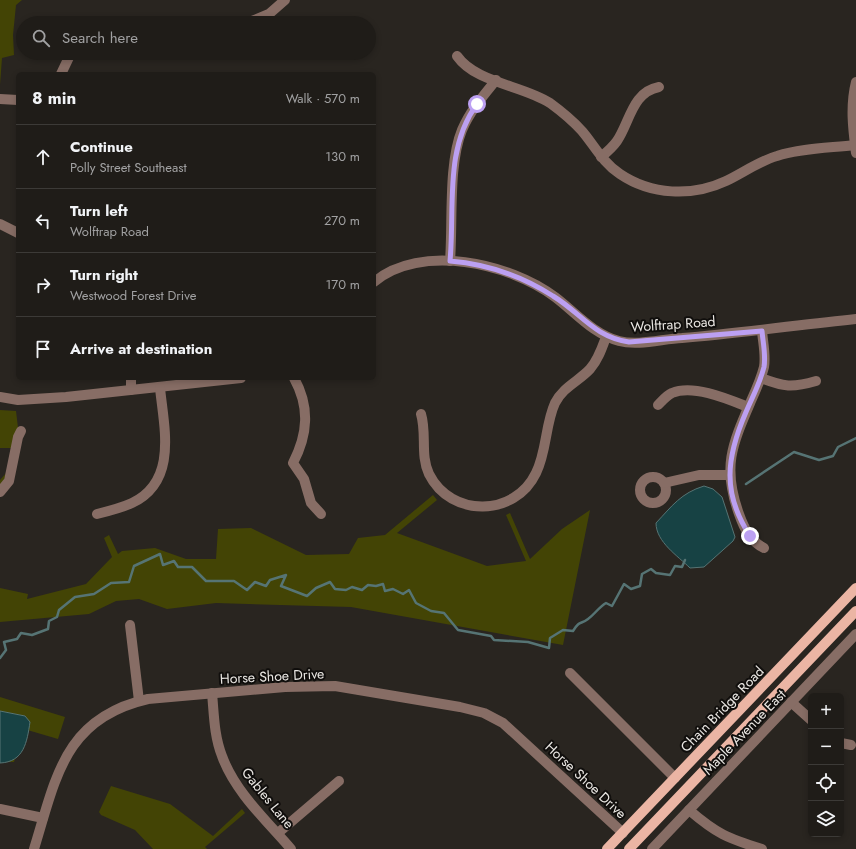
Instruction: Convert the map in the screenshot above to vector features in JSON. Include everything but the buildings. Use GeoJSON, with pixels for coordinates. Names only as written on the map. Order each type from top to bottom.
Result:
{"type":"FeatureCollection","features":[{"type":"Feature","properties":{"kind":"main road","name":"Chain Bridge Road"},"geometry":{"type":"LineString","coordinates":[[607,849],[856,588]]}},
{"type":"Feature","properties":{"kind":"main road","name":"Chain Bridge Road"},"geometry":{"type":"LineString","coordinates":[[629,849],[856,611]]}},
{"type":"Feature","properties":{"kind":"street"},"geometry":{"type":"LineString","coordinates":[[264,16],[269,14],[285,0]]}},
{"type":"Feature","properties":{"kind":"street"},"geometry":{"type":"LineString","coordinates":[[457,56],[475,73],[530,92],[552,104],[582,131],[601,157],[619,173],[643,185],[673,192],[689,192],[715,186],[763,161],[778,156],[856,149],[852,110],[852,96],[856,82]]}},
{"type":"Feature","properties":{"kind":"street"},"geometry":{"type":"LineString","coordinates":[[62,72],[68,60]]}},
{"type":"Feature","properties":{"kind":"street"},"geometry":{"type":"LineString","coordinates":[[450,261],[454,162],[458,142],[472,110],[496,80]]}},
{"type":"Feature","properties":{"kind":"street"},"geometry":{"type":"LineString","coordinates":[[601,157],[616,142],[637,101],[648,90],[659,87]]}},
{"type":"Feature","properties":{"kind":"street"},"geometry":{"type":"LineString","coordinates":[[0,99],[16,100]]}},
{"type":"Feature","properties":{"kind":"street"},"geometry":{"type":"LineString","coordinates":[[0,224],[16,232]]}},
{"type":"Feature","properties":{"kind":"street","name":"Wolftrap Road"},"geometry":{"type":"LineString","coordinates":[[376,281],[391,270],[408,264],[450,261],[464,262],[506,273],[524,280],[554,296],[595,330],[606,337],[629,342],[762,331],[856,319]]}},
{"type":"Feature","properties":{"kind":"street"},"geometry":{"type":"LineString","coordinates":[[762,331],[765,354],[761,378],[732,448],[730,475],[735,502],[744,527],[757,544],[764,548]]}},
{"type":"Feature","properties":{"kind":"street"},"geometry":{"type":"LineString","coordinates":[[421,414],[425,432],[425,460],[428,471],[438,487],[454,500],[474,507],[496,506],[508,502],[526,489],[537,472],[552,410],[556,400],[569,386],[591,367],[606,337]]}},
{"type":"Feature","properties":{"kind":"street"},"geometry":{"type":"LineString","coordinates":[[761,378],[788,387],[816,381]]}},
{"type":"Feature","properties":{"kind":"street"},"geometry":{"type":"LineString","coordinates":[[131,380],[131,390]]}},
{"type":"Feature","properties":{"kind":"street"},"geometry":{"type":"LineString","coordinates":[[0,397],[18,400],[40,399],[160,388],[225,380]]}},
{"type":"Feature","properties":{"kind":"street"},"geometry":{"type":"LineString","coordinates":[[295,380],[304,401],[306,426],[302,445],[293,463],[304,479],[311,503],[321,514]]}},
{"type":"Feature","properties":{"kind":"street"},"geometry":{"type":"LineString","coordinates":[[97,514],[133,503],[143,497],[151,489],[162,471],[166,449],[160,388]]}},
{"type":"Feature","properties":{"kind":"street"},"geometry":{"type":"LineString","coordinates":[[658,405],[674,392],[686,391],[716,395],[748,407]]}},
{"type":"Feature","properties":{"kind":"street"},"geometry":{"type":"LineString","coordinates":[[0,492],[9,481],[18,436],[21,431]]}},
{"type":"Feature","properties":{"kind":"street"},"geometry":{"type":"LineString","coordinates":[[664,483],[699,475],[730,475]]}},
{"type":"Feature","properties":{"kind":"street"},"geometry":{"type":"LineString","coordinates":[[130,625],[139,701]]}},
{"type":"Feature","properties":{"kind":"street","name":"Maple Avenue East"},"geometry":{"type":"LineString","coordinates":[[652,849],[856,634]]}},
{"type":"Feature","properties":{"kind":"street"},"geometry":{"type":"LineString","coordinates":[[570,673],[675,778]]}},
{"type":"Feature","properties":{"kind":"street","name":"Horse Shoe Drive"},"geometry":{"type":"LineString","coordinates":[[34,849],[61,766],[78,738],[111,712],[139,701],[285,687],[335,686],[484,713],[503,723],[623,833]]}},
{"type":"Feature","properties":{"kind":"street","name":"Gables Lane"},"geometry":{"type":"LineString","coordinates":[[212,693],[216,733],[226,765],[240,789],[291,849]]}},
{"type":"Feature","properties":{"kind":"street"},"geometry":{"type":"LineString","coordinates":[[792,702],[808,717]]}},
{"type":"Feature","properties":{"kind":"street"},"geometry":{"type":"LineString","coordinates":[[278,834],[339,781]]}},
{"type":"Feature","properties":{"kind":"street"},"geometry":{"type":"LineString","coordinates":[[0,809],[44,818]]}},
{"type":"Feature","properties":{"kind":"street"},"geometry":{"type":"LineString","coordinates":[[689,810],[710,828],[722,835],[762,849]]}},
{"type":"Feature","properties":{"kind":"shaded area"},"geometry":{"type":"Polygon","coordinates":[[[0,0],[22,0],[16,5],[13,35],[14,55],[2,58],[0,85],[0,0]]]}},
{"type":"Feature","properties":{"kind":"shaded area"},"geometry":{"type":"Polygon","coordinates":[[[0,410],[16,411],[19,436],[12,475],[0,488],[0,480],[7,472],[11,448],[0,448],[0,410]]]}},
{"type":"Feature","properties":{"kind":"shaded area"},"geometry":{"type":"Polygon","coordinates":[[[433,495],[437,500],[397,533],[487,566],[526,561],[506,515],[510,513],[530,559],[562,529],[590,510],[563,645],[351,607],[216,603],[167,609],[139,599],[116,601],[89,614],[0,622],[0,588],[28,594],[27,599],[86,584],[112,557],[104,538],[109,535],[118,554],[122,551],[155,548],[186,559],[216,559],[218,529],[251,528],[306,555],[349,554],[358,538],[385,535],[433,495]]]}},
{"type":"Feature","properties":{"kind":"shaded area"},"geometry":{"type":"Polygon","coordinates":[[[0,697],[65,717],[58,739],[24,729],[14,762],[0,762],[0,697]]]}},
{"type":"Feature","properties":{"kind":"shaded area"},"geometry":{"type":"Polygon","coordinates":[[[111,786],[170,804],[213,836],[242,809],[245,813],[205,847],[207,849],[153,849],[135,830],[101,815],[99,812],[111,786]]]}},
{"type":"Feature","properties":{"kind":"water"},"geometry":{"type":"Polygon","coordinates":[[[704,486],[713,489],[722,497],[735,537],[733,541],[704,567],[690,568],[668,548],[657,530],[656,523],[683,496],[704,486]]]}},
{"type":"Feature","properties":{"kind":"water"},"geometry":{"type":"Polygon","coordinates":[[[0,711],[25,716],[30,722],[26,743],[23,750],[14,759],[8,762],[0,763],[0,711]]]}},
{"type":"Feature","properties":{"kind":"waterway"},"geometry":{"type":"LineString","coordinates":[[746,484],[794,452],[819,460],[833,456],[838,447],[856,438]]}},
{"type":"Feature","properties":{"kind":"waterway"},"geometry":{"type":"LineString","coordinates":[[0,658],[6,650],[4,642],[17,639],[21,633],[32,635],[48,629],[49,621],[57,617],[59,610],[75,597],[94,594],[111,583],[129,582],[134,566],[160,554],[163,565],[174,561],[178,567],[192,567],[206,581],[234,581],[247,590],[255,582],[266,586],[270,580],[286,575],[281,586],[307,596],[316,588],[330,582],[335,589],[346,590],[352,587],[362,590],[368,585],[376,586],[383,584],[385,591],[393,589],[403,594],[409,590],[416,603],[431,611],[444,613],[458,630],[491,636],[494,640],[528,642],[549,648],[550,638],[563,630],[573,631],[579,624],[588,619],[606,603],[612,606],[624,584],[631,589],[640,586],[642,574],[651,569],[656,573],[670,575],[675,566],[682,567],[685,560]]}},
{"type":"Feature","properties":{"kind":"route"},"geometry":{"type":"LineString","coordinates":[[477,104],[472,110],[462,130],[454,162],[450,261],[464,262],[506,273],[524,280],[554,296],[595,330],[606,337],[619,341],[629,342],[762,331],[765,354],[761,378],[738,430],[730,458],[731,489],[744,527],[750,536]]}}]}
